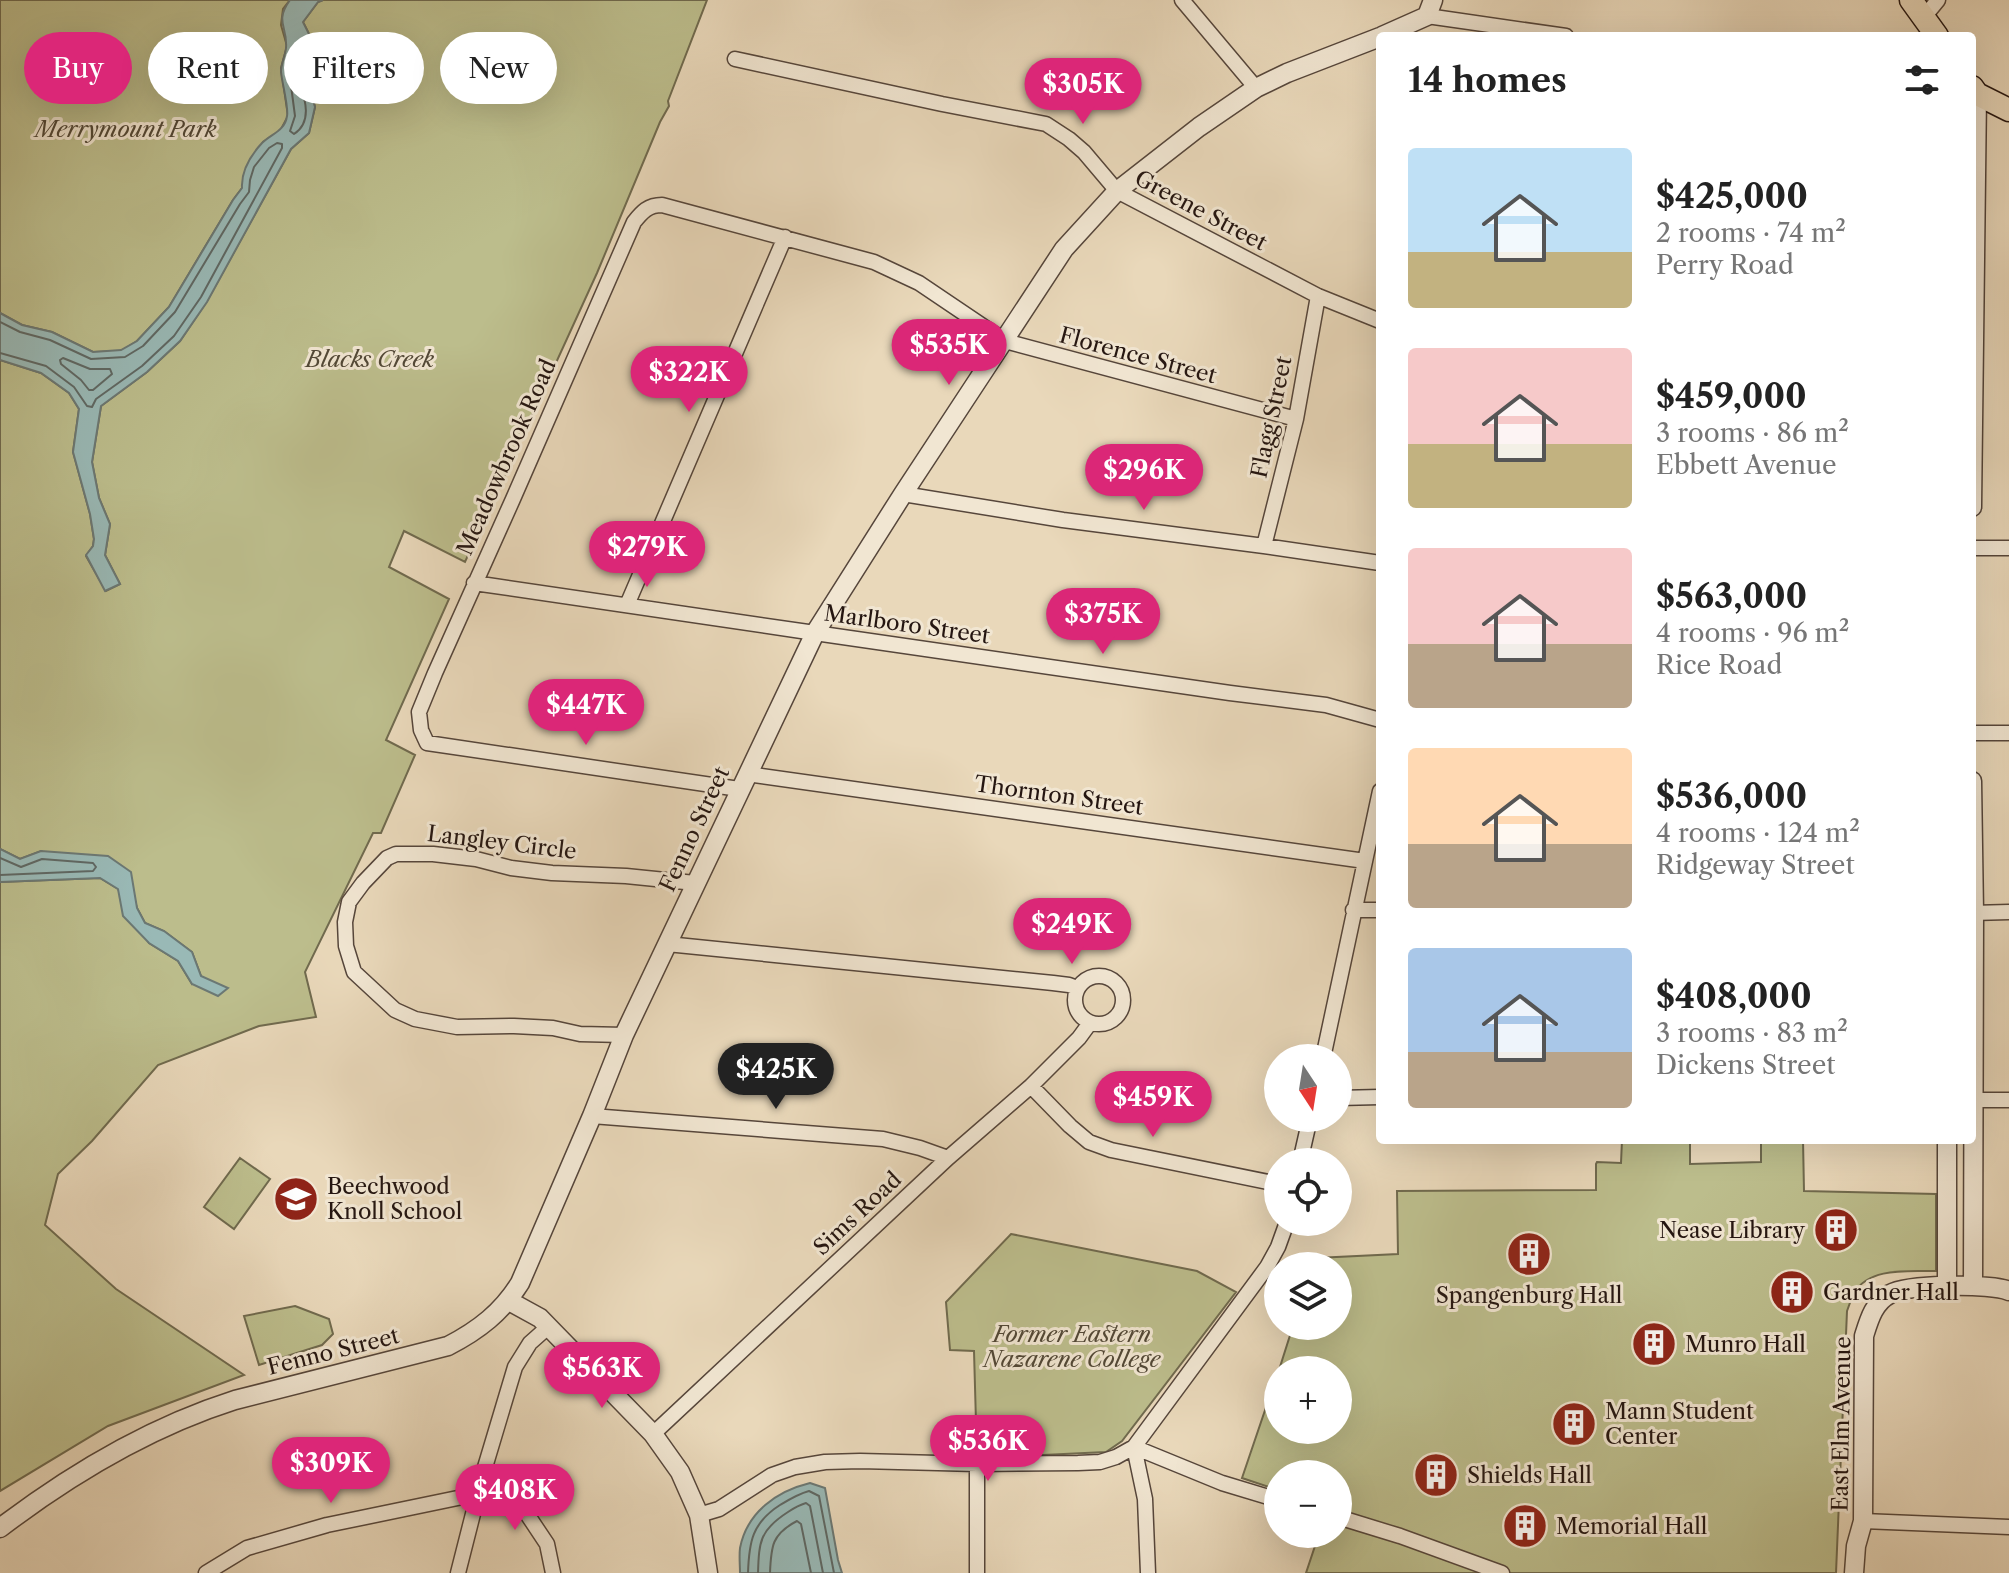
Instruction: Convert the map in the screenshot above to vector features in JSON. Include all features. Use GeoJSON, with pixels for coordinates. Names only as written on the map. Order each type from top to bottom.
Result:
{"type":"FeatureCollection","features":[{"type":"Feature","properties":{"kind":"main road"},"geometry":{"type":"LineString","coordinates":[[1924,6],[1935,32]]}},
{"type":"Feature","properties":{"kind":"main road"},"geometry":{"type":"LineString","coordinates":[[1976,94],[2009,110]]}},
{"type":"Feature","properties":{"kind":"street"},"geometry":{"type":"LineString","coordinates":[[1182,0],[1256,88]]}},
{"type":"Feature","properties":{"kind":"street"},"geometry":{"type":"LineString","coordinates":[[1430,8],[1547,32]]}},
{"type":"Feature","properties":{"kind":"street","name":"Fenno Street"},"geometry":{"type":"LineString","coordinates":[[1388,32],[1430,8]]}},
{"type":"Feature","properties":{"kind":"street","name":"Fenno Street"},"geometry":{"type":"LineString","coordinates":[[0,1528],[99,1462],[168,1424],[235,1400],[448,1346],[481,1327],[509,1301],[520,1283],[624,1035],[815,633],[1064,249],[1117,191],[1199,127],[1256,88],[1376,38]]}},
{"type":"Feature","properties":{"kind":"street","name":"Greene Street"},"geometry":{"type":"LineString","coordinates":[[735,59],[1046,124],[1084,152],[1117,191],[1318,296],[1376,319]]}},
{"type":"Feature","properties":{"kind":"street","name":"Florence Street"},"geometry":{"type":"LineString","coordinates":[[662,205],[874,262],[919,283],[1005,341],[1296,419]]}},
{"type":"Feature","properties":{"kind":"street","name":"Meadowbrook Road"},"geometry":{"type":"LineString","coordinates":[[427,743],[421,730],[419,712],[474,583],[634,222],[644,210],[662,205]]}},
{"type":"Feature","properties":{"kind":"street"},"geometry":{"type":"LineString","coordinates":[[627,605],[785,237]]}},
{"type":"Feature","properties":{"kind":"street","name":"Flagg Street"},"geometry":{"type":"LineString","coordinates":[[1264,546],[1296,419],[1318,296]]}},
{"type":"Feature","properties":{"kind":"street"},"geometry":{"type":"LineString","coordinates":[[903,494],[1063,520],[1376,562]]}},
{"type":"Feature","properties":{"kind":"street"},"geometry":{"type":"LineString","coordinates":[[1976,548],[2009,548]]}},
{"type":"Feature","properties":{"kind":"street","name":"Marlboro Street"},"geometry":{"type":"LineString","coordinates":[[474,583],[1326,705],[1376,719]]}},
{"type":"Feature","properties":{"kind":"street"},"geometry":{"type":"LineString","coordinates":[[1976,733],[2009,733]]}},
{"type":"Feature","properties":{"kind":"street","name":"Thornton Street"},"geometry":{"type":"LineString","coordinates":[[427,743],[1365,861]]}},
{"type":"Feature","properties":{"kind":"street"},"geometry":{"type":"LineString","coordinates":[[1326,1044],[1376,810]]}},
{"type":"Feature","properties":{"kind":"street","name":"Langley Circle"},"geometry":{"type":"LineString","coordinates":[[624,1035],[580,1034],[553,1028],[514,1026],[457,1027],[415,1019],[395,1010],[354,972],[346,946],[345,922],[349,902],[387,858],[396,854],[476,859],[511,868],[552,873],[695,883]]}},
{"type":"Feature","properties":{"kind":"street"},"geometry":{"type":"LineString","coordinates":[[1353,910],[1376,910]]}},
{"type":"Feature","properties":{"kind":"street"},"geometry":{"type":"LineString","coordinates":[[1976,913],[2009,912]]}},
{"type":"Feature","properties":{"kind":"street","name":"Sims Road"},"geometry":{"type":"LineString","coordinates":[[653,1434],[948,1158],[1031,1086],[1090,1023],[1103,1025],[1115,1020],[1122,1011],[1124,1001],[1121,989],[1105,976],[1092,976],[1077,988],[1053,983],[667,944]]}},
{"type":"Feature","properties":{"kind":"street"},"geometry":{"type":"LineString","coordinates":[[1077,988],[1075,1005],[1080,1016],[1090,1023]]}},
{"type":"Feature","properties":{"kind":"street"},"geometry":{"type":"LineString","coordinates":[[1031,1086],[1089,1142],[1111,1150],[1264,1181]]}},
{"type":"Feature","properties":{"kind":"street"},"geometry":{"type":"LineString","coordinates":[[1352,1098],[1376,1097]]}},
{"type":"Feature","properties":{"kind":"street"},"geometry":{"type":"LineString","coordinates":[[1976,1100],[2009,1100]]}},
{"type":"Feature","properties":{"kind":"street"},"geometry":{"type":"LineString","coordinates":[[592,1116],[883,1139],[948,1158]]}},
{"type":"Feature","properties":{"kind":"street"},"geometry":{"type":"LineString","coordinates":[[1947,1144],[1947,1287]]}},
{"type":"Feature","properties":{"kind":"street"},"geometry":{"type":"LineString","coordinates":[[1972,1144],[1973,1286]]}},
{"type":"Feature","properties":{"kind":"street"},"geometry":{"type":"LineString","coordinates":[[699,1515],[719,1509],[772,1475],[825,1462],[1100,1462],[1116,1457],[1134,1447],[1267,1267],[1282,1236]]}},
{"type":"Feature","properties":{"kind":"street","name":"East Elm Avenue"},"geometry":{"type":"LineString","coordinates":[[1854,1573],[1856,1546],[1863,1521],[1864,1336],[1871,1316],[1881,1300],[1907,1288],[2006,1288]]}},
{"type":"Feature","properties":{"kind":"street"},"geometry":{"type":"LineString","coordinates":[[509,1301],[540,1318],[653,1434],[680,1472],[699,1515],[708,1573]]}},
{"type":"Feature","properties":{"kind":"street"},"geometry":{"type":"LineString","coordinates":[[458,1573],[477,1494],[515,1367],[530,1343],[548,1327]]}},
{"type":"Feature","properties":{"kind":"street"},"geometry":{"type":"LineString","coordinates":[[1134,1447],[1222,1483],[1264,1496]]}},
{"type":"Feature","properties":{"kind":"street"},"geometry":{"type":"LineString","coordinates":[[1134,1447],[1145,1499],[1148,1573]]}},
{"type":"Feature","properties":{"kind":"street"},"geometry":{"type":"LineString","coordinates":[[977,1464],[977,1573]]}},
{"type":"Feature","properties":{"kind":"street"},"geometry":{"type":"LineString","coordinates":[[206,1573],[247,1548],[327,1525],[477,1494],[523,1508],[547,1544],[553,1573]]}},
{"type":"Feature","properties":{"kind":"street"},"geometry":{"type":"LineString","coordinates":[[1352,1521],[1502,1573]]}},
{"type":"Feature","properties":{"kind":"street"},"geometry":{"type":"LineString","coordinates":[[1863,1521],[2009,1527]]}},
{"type":"Feature","properties":{"kind":"green space","name":"Merrymount Park"},"geometry":{"type":"Polygon","coordinates":[[[0,0],[290,0],[283,9],[281,25],[284,57],[281,68],[288,116],[280,131],[263,142],[242,188],[169,307],[137,341],[121,351],[93,352],[52,332],[22,325],[0,313],[0,0]]]}},
{"type":"Feature","properties":{"kind":"green space","name":"Blacks Creek"},"geometry":{"type":"Polygon","coordinates":[[[707,0],[668,101],[669,106],[597,273],[465,562],[404,531],[389,567],[449,599],[386,740],[415,755],[381,833],[373,833],[305,972],[316,1017],[259,1026],[158,1065],[92,1141],[58,1174],[45,1225],[116,1289],[244,1375],[108,1426],[0,1491],[0,882],[100,878],[118,889],[149,943],[178,961],[192,984],[201,976],[192,952],[164,931],[145,923],[133,893],[41,851],[20,859],[0,849],[0,360],[41,373],[69,393],[79,409],[73,452],[94,539],[86,556],[106,591],[120,584],[105,555],[110,524],[99,498],[92,462],[101,406],[147,372],[180,341],[207,301],[291,149],[309,133],[314,104],[424,104],[424,32],[308,32],[303,22],[318,2],[707,0]]]}},
{"type":"Feature","properties":{"kind":"green space"},"geometry":{"type":"Polygon","coordinates":[[[1622,1144],[1690,1144],[1690,1164],[1761,1162],[1761,1144],[1803,1144],[1804,1191],[1936,1194],[1936,1271],[1891,1272],[1870,1278],[1854,1293],[1847,1311],[1836,1573],[1306,1573],[1314,1548],[1352,1548],[1352,1460],[1264,1460],[1264,1485],[1242,1478],[1264,1413],[1264,1444],[1352,1444],[1352,1356],[1283,1356],[1289,1340],[1352,1340],[1352,1256],[1398,1254],[1397,1191],[1596,1190],[1597,1162],[1621,1163],[1622,1144]]]}},
{"type":"Feature","properties":{"kind":"green space"},"geometry":{"type":"Polygon","coordinates":[[[240,1158],[270,1179],[234,1229],[204,1207],[240,1158]]]}},
{"type":"Feature","properties":{"kind":"green space","name":"Former Eastern Nazarene College"},"geometry":{"type":"Polygon","coordinates":[[[1011,1234],[1197,1271],[1236,1292],[1122,1441],[1106,1452],[977,1458],[974,1351],[950,1350],[946,1302],[1011,1234]]]}},
{"type":"Feature","properties":{"kind":"green space"},"geometry":{"type":"Polygon","coordinates":[[[295,1306],[329,1319],[333,1334],[322,1345],[259,1365],[244,1316],[295,1306]]]}},
{"type":"Feature","properties":{"kind":"water"},"geometry":{"type":"Polygon","coordinates":[[[290,0],[323,0],[303,22],[308,32],[284,32],[282,19],[290,0]]]}},
{"type":"Feature","properties":{"kind":"water"},"geometry":{"type":"Polygon","coordinates":[[[284,56],[284,90],[281,72],[284,56]]]}},
{"type":"Feature","properties":{"kind":"water"},"geometry":{"type":"Polygon","coordinates":[[[286,104],[314,104],[309,133],[291,149],[207,302],[180,341],[147,372],[101,406],[92,462],[99,498],[110,524],[105,555],[120,584],[105,591],[86,555],[94,539],[73,452],[79,409],[69,393],[41,373],[0,360],[0,313],[22,325],[52,332],[93,352],[121,350],[137,341],[169,307],[242,188],[250,158],[286,121],[286,104]]]}},
{"type":"Feature","properties":{"kind":"water"},"geometry":{"type":"Polygon","coordinates":[[[0,849],[20,859],[41,851],[108,856],[131,872],[137,908],[145,923],[164,931],[192,952],[201,976],[228,988],[218,996],[192,984],[178,961],[149,943],[123,916],[118,889],[100,878],[0,882],[0,849]]]}},
{"type":"Feature","properties":{"kind":"water"},"geometry":{"type":"Polygon","coordinates":[[[810,1483],[825,1488],[842,1573],[740,1573],[740,1548],[749,1524],[775,1498],[810,1483]]]}},
{"type":"Feature","properties":{"kind":"place","name":"Beechwood Knoll School"},"geometry":{"type":"Point","coordinates":[296,1199]}},
{"type":"Feature","properties":{"kind":"place","name":"Nease Library"},"geometry":{"type":"Point","coordinates":[1836,1230]}},
{"type":"Feature","properties":{"kind":"place","name":"Spangenburg Hall"},"geometry":{"type":"Point","coordinates":[1529,1254]}},
{"type":"Feature","properties":{"kind":"place","name":"Gardner Hall"},"geometry":{"type":"Point","coordinates":[1792,1292]}},
{"type":"Feature","properties":{"kind":"place","name":"Munro Hall"},"geometry":{"type":"Point","coordinates":[1654,1344]}},
{"type":"Feature","properties":{"kind":"place","name":"Mann Student Center"},"geometry":{"type":"Point","coordinates":[1574,1424]}},
{"type":"Feature","properties":{"kind":"place","name":"Shields Hall"},"geometry":{"type":"Point","coordinates":[1436,1475]}},
{"type":"Feature","properties":{"kind":"place","name":"Memorial Hall"},"geometry":{"type":"Point","coordinates":[1525,1526]}}]}
